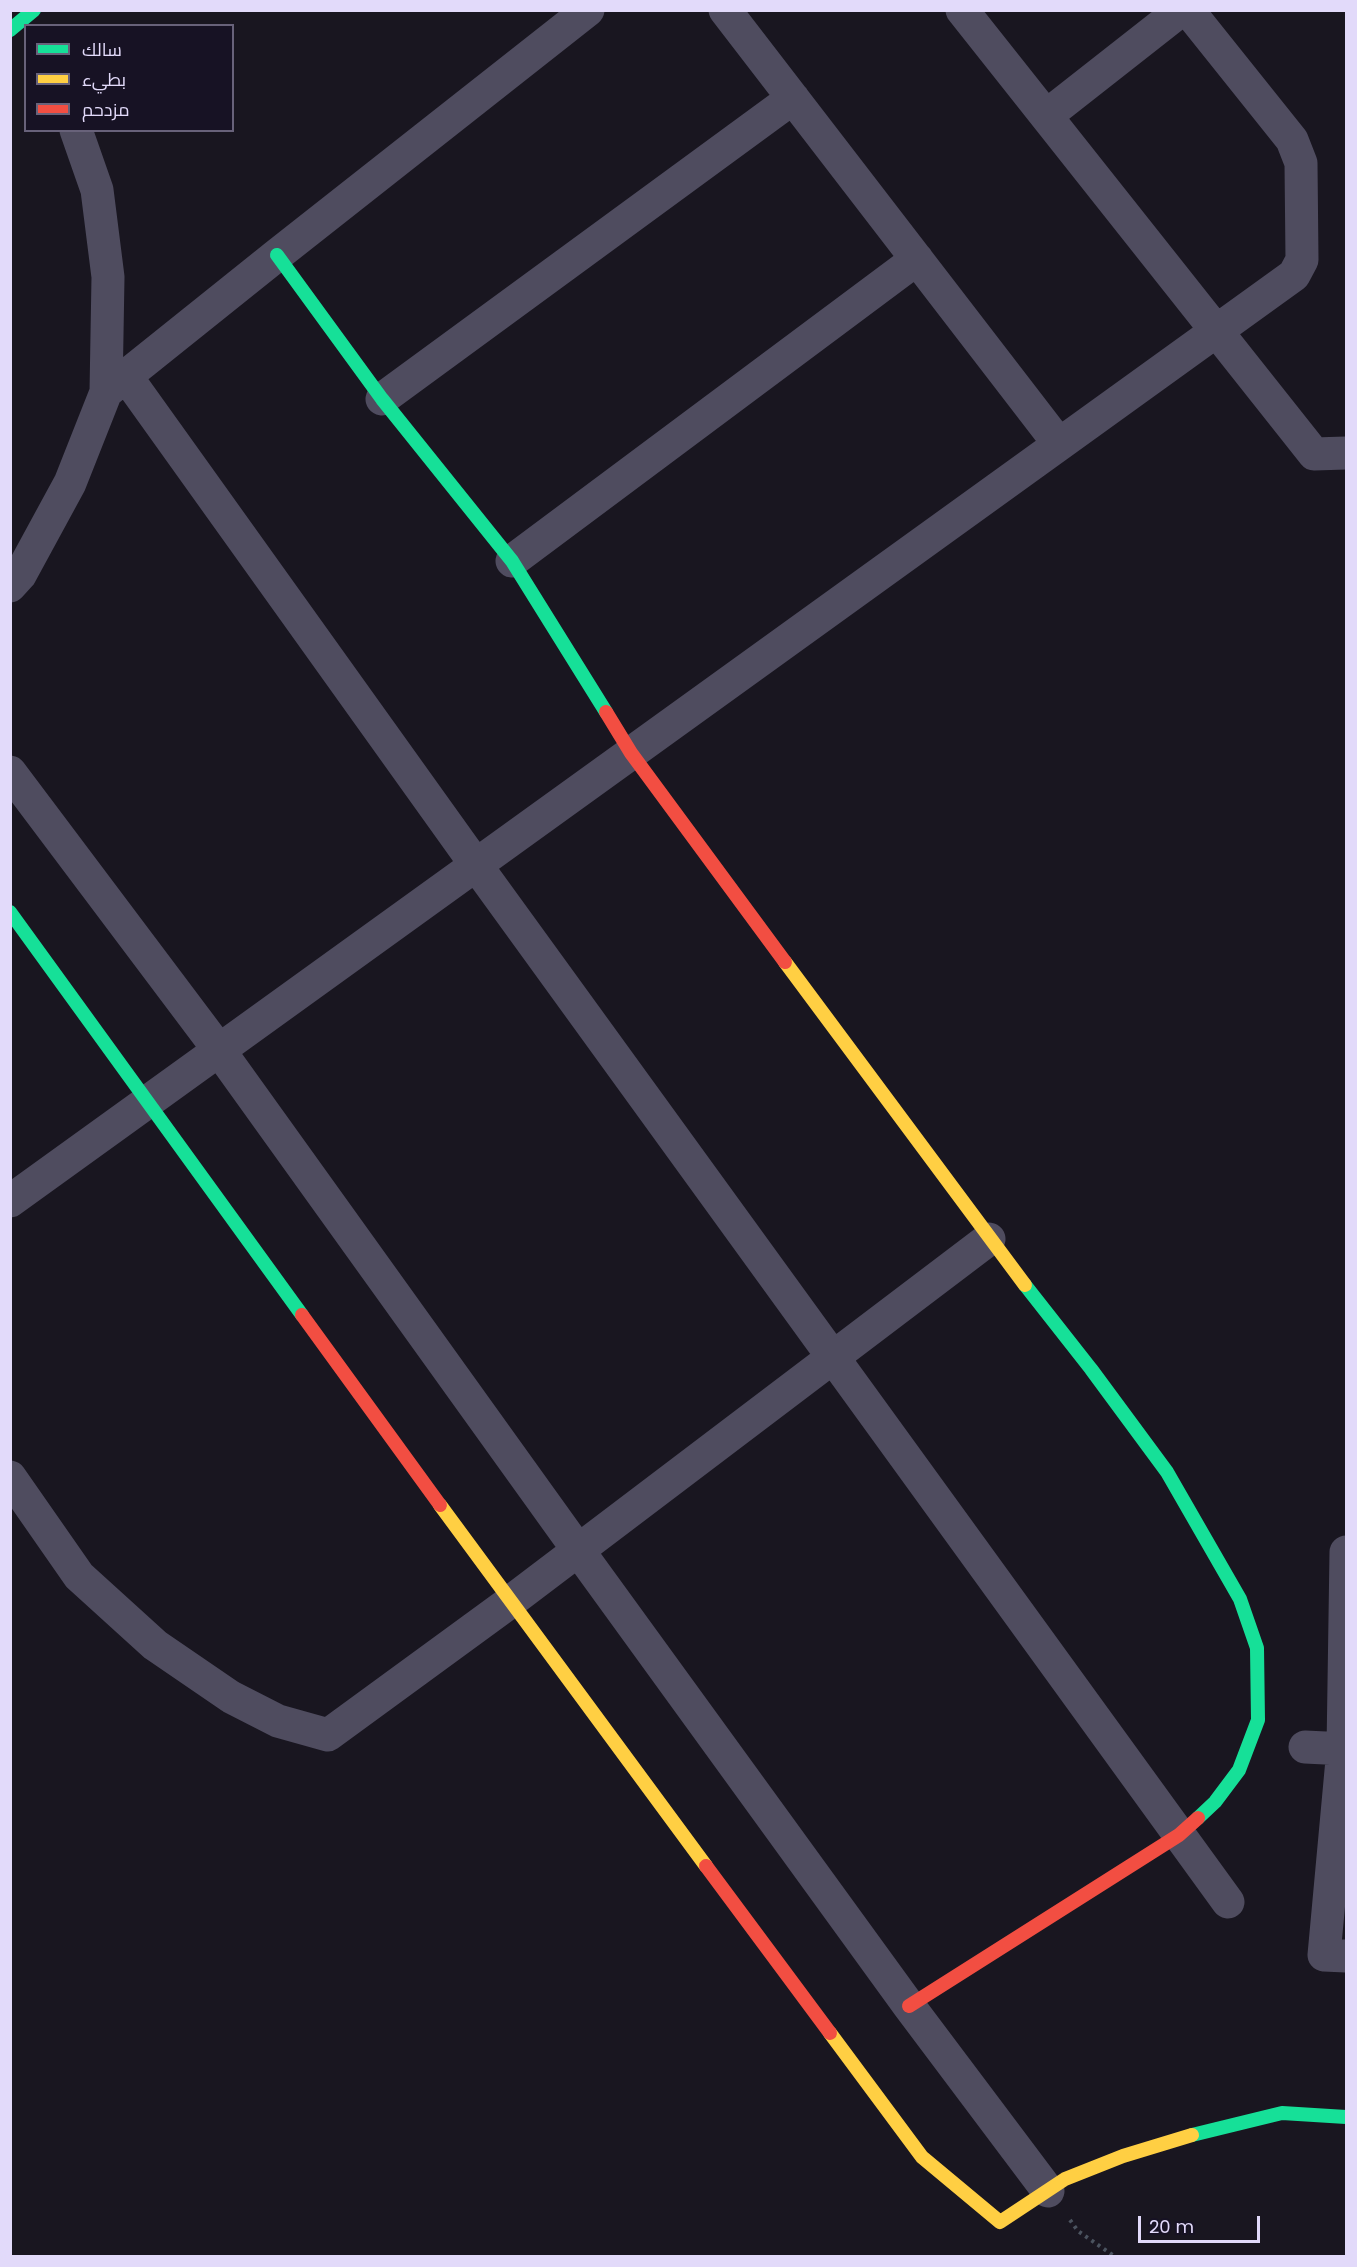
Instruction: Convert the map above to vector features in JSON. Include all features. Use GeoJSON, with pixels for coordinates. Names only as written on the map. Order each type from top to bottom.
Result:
{"type":"FeatureCollection","features":[{"type":"Feature","properties":{"kind":"street"},"geometry":{"type":"LineString","coordinates":[[10,586],[20,575],[70,483],[116,384],[588,10]]}},
{"type":"Feature","properties":{"kind":"street"},"geometry":{"type":"LineString","coordinates":[[725,10],[1059,444]]}},
{"type":"Feature","properties":{"kind":"street"},"geometry":{"type":"LineString","coordinates":[[962,10],[1314,454],[1347,453]]}},
{"type":"Feature","properties":{"kind":"street"},"geometry":{"type":"LineString","coordinates":[[1046,116],[1181,10]]}},
{"type":"Feature","properties":{"kind":"street"},"geometry":{"type":"LineString","coordinates":[[10,1200],[1294,275],[1302,260],[1301,162],[1292,140],[1188,10]]}},
{"type":"Feature","properties":{"kind":"street"},"geometry":{"type":"LineString","coordinates":[[382,399],[794,98]]}},
{"type":"Feature","properties":{"kind":"street"},"geometry":{"type":"LineString","coordinates":[[77,132],[97,190],[108,277],[116,384],[476,865],[1228,1902]]}},
{"type":"Feature","properties":{"kind":"street"},"geometry":{"type":"LineString","coordinates":[[277,255],[382,399],[512,561],[631,753],[989,1239],[1091,1369],[1167,1472],[1240,1599],[1257,1648],[1258,1720],[1239,1770],[1215,1802],[1179,1835],[909,2006]]}},
{"type":"Feature","properties":{"kind":"street"},"geometry":{"type":"LineString","coordinates":[[512,561],[917,259]]}},
{"type":"Feature","properties":{"kind":"street"},"geometry":{"type":"LineString","coordinates":[[10,772],[219,1050],[578,1550],[909,2006],[1047,2191]]}},
{"type":"Feature","properties":{"kind":"street"},"geometry":{"type":"LineString","coordinates":[[10,912],[510,1602],[922,2157],[1000,2223],[1065,2179],[1123,2156],[1195,2134],[1282,2113],[1347,2117]]}},
{"type":"Feature","properties":{"kind":"street"},"geometry":{"type":"LineString","coordinates":[[10,1477],[79,1576],[155,1645],[231,1697],[278,1721],[328,1735],[510,1602],[989,1239]]}},
{"type":"Feature","properties":{"kind":"street"},"geometry":{"type":"LineString","coordinates":[[1347,1552],[1345,1749],[1324,1955],[1347,1956]]}},
{"type":"Feature","properties":{"kind":"street"},"geometry":{"type":"LineString","coordinates":[[1305,1747],[1345,1749]]}},
{"type":"Feature","properties":{"kind":"path"},"geometry":{"type":"LineString","coordinates":[[1047,2191],[1078,2231],[1114,2256]]}},
{"type":"Feature","properties":{"kind":"traffic: fast"},"geometry":{"type":"LineString","coordinates":[[10,30],[34,10]]}},
{"type":"Feature","properties":{"kind":"traffic: fast"},"geometry":{"type":"LineString","coordinates":[[277,255],[382,399],[512,561],[606,712]]}},
{"type":"Feature","properties":{"kind":"traffic: fast"},"geometry":{"type":"LineString","coordinates":[[10,912],[302,1315]]}},
{"type":"Feature","properties":{"kind":"traffic: fast"},"geometry":{"type":"LineString","coordinates":[[1025,1285],[1167,1472],[1240,1599],[1257,1648],[1258,1720],[1239,1770],[1215,1802],[1198,1818]]}},
{"type":"Feature","properties":{"kind":"traffic: fast"},"geometry":{"type":"LineString","coordinates":[[1192,2135],[1282,2113],[1346,2117]]}},
{"type":"Feature","properties":{"kind":"traffic: slow"},"geometry":{"type":"LineString","coordinates":[[785,962],[1025,1285]]}},
{"type":"Feature","properties":{"kind":"traffic: slow"},"geometry":{"type":"LineString","coordinates":[[440,1505],[706,1866]]}},
{"type":"Feature","properties":{"kind":"traffic: slow"},"geometry":{"type":"LineString","coordinates":[[830,2033],[922,2157],[1000,2222],[1065,2179],[1123,2156],[1192,2135]]}},
{"type":"Feature","properties":{"kind":"traffic: jam"},"geometry":{"type":"LineString","coordinates":[[606,712],[631,753],[785,962]]}},
{"type":"Feature","properties":{"kind":"traffic: jam"},"geometry":{"type":"LineString","coordinates":[[302,1315],[440,1505]]}},
{"type":"Feature","properties":{"kind":"traffic: jam"},"geometry":{"type":"LineString","coordinates":[[909,2006],[1179,1835],[1198,1818]]}},
{"type":"Feature","properties":{"kind":"traffic: jam"},"geometry":{"type":"LineString","coordinates":[[706,1866],[830,2033]]}}]}
